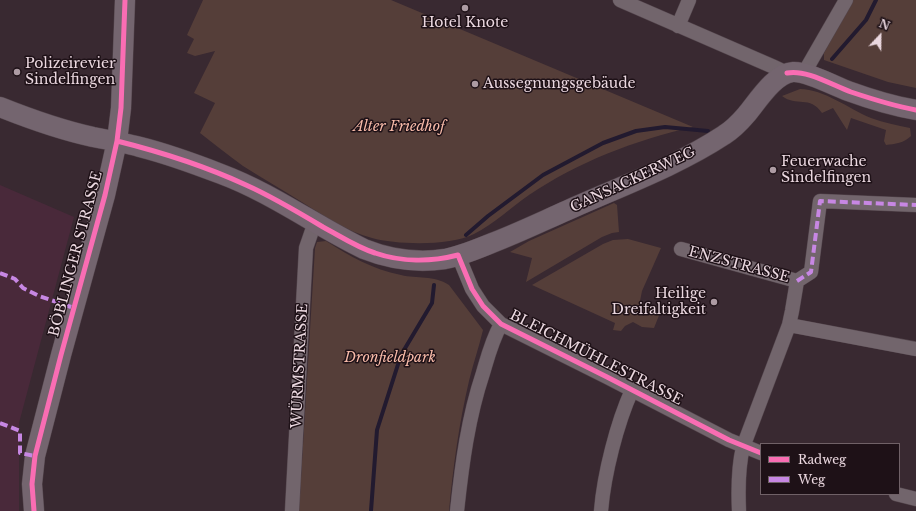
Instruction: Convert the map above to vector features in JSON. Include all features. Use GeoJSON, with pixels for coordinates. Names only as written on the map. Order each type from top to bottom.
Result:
{"type":"FeatureCollection","features":[{"type":"Feature","properties":{"kind":"main road","name":"BÖBLINGER STRASSE"},"geometry":{"type":"LineString","coordinates":[[34,511],[32,484],[34,456],[105,195],[117,141],[121,108],[125,0]]}},
{"type":"Feature","properties":{"kind":"main road"},"geometry":{"type":"LineString","coordinates":[[795,73],[872,99],[916,110]]}},
{"type":"Feature","properties":{"kind":"main road","name":"GANSACKERWEG"},"geometry":{"type":"LineString","coordinates":[[458,256],[514,234],[679,160],[700,149],[724,135],[734,127],[776,80],[795,73]]}},
{"type":"Feature","properties":{"kind":"main road"},"geometry":{"type":"LineString","coordinates":[[0,107],[33,120],[80,134],[117,141],[183,160],[223,175],[277,201],[375,254],[398,259],[436,260],[458,256]]}},
{"type":"Feature","properties":{"kind":"street"},"geometry":{"type":"LineString","coordinates":[[620,0],[774,67],[795,73],[846,0]]}},
{"type":"Feature","properties":{"kind":"street"},"geometry":{"type":"LineString","coordinates":[[678,26],[690,0]]}},
{"type":"Feature","properties":{"kind":"street"},"geometry":{"type":"LineString","coordinates":[[739,511],[739,470],[743,447],[789,325],[797,281],[811,272],[820,201],[916,205]]}},
{"type":"Feature","properties":{"kind":"street","name":"WÜRMSTRASSE"},"geometry":{"type":"LineString","coordinates":[[292,511],[306,248],[315,222]]}},
{"type":"Feature","properties":{"kind":"street","name":"ENZSTRASSE"},"geometry":{"type":"LineString","coordinates":[[681,249],[797,281]]}},
{"type":"Feature","properties":{"kind":"street","name":"BLEICHMÜHLESTRASSE"},"geometry":{"type":"LineString","coordinates":[[458,256],[472,289],[483,306],[501,324],[743,447],[760,452]]}},
{"type":"Feature","properties":{"kind":"street"},"geometry":{"type":"LineString","coordinates":[[457,511],[465,441],[472,411],[493,338],[501,324]]}},
{"type":"Feature","properties":{"kind":"street"},"geometry":{"type":"LineString","coordinates":[[789,325],[916,348]]}},
{"type":"Feature","properties":{"kind":"street"},"geometry":{"type":"LineString","coordinates":[[601,511],[605,480],[615,438],[632,390]]}},
{"type":"Feature","properties":{"kind":"street"},"geometry":{"type":"LineString","coordinates":[[900,495],[916,499]]}},
{"type":"Feature","properties":{"kind":"shaded area"},"geometry":{"type":"Polygon","coordinates":[[[0,185],[74,217],[19,423],[19,511],[0,511],[0,185]]]}},
{"type":"Feature","properties":{"kind":"green space","name":"Alter Friedhof"},"geometry":{"type":"Polygon","coordinates":[[[203,0],[391,0],[693,127],[650,138],[587,162],[548,183],[529,195],[488,226],[464,238],[452,241],[409,243],[372,238],[337,224],[243,166],[200,133],[215,103],[194,93],[215,51],[195,56],[187,53],[194,39],[187,35],[203,0]]]}},
{"type":"Feature","properties":{"kind":"green space"},"geometry":{"type":"Polygon","coordinates":[[[853,0],[916,0],[916,88],[888,82],[824,60],[824,53],[853,0]]]}},
{"type":"Feature","properties":{"kind":"green space"},"geometry":{"type":"Polygon","coordinates":[[[800,89],[818,92],[876,120],[910,128],[911,136],[902,142],[886,145],[884,141],[886,130],[851,118],[847,130],[833,108],[822,113],[813,104],[792,101],[782,96],[800,89]]]}},
{"type":"Feature","properties":{"kind":"green space"},"geometry":{"type":"Polygon","coordinates":[[[614,203],[617,205],[619,232],[602,237],[526,282],[532,258],[510,252],[529,241],[614,203]]]}},
{"type":"Feature","properties":{"kind":"green space"},"geometry":{"type":"Polygon","coordinates":[[[628,239],[661,248],[642,291],[640,301],[645,306],[660,313],[654,328],[642,327],[633,322],[625,326],[621,331],[613,330],[615,323],[532,285],[603,244],[613,240],[628,239]]]}},
{"type":"Feature","properties":{"kind":"green space","name":"Dronfieldpark"},"geometry":{"type":"Polygon","coordinates":[[[326,241],[371,266],[407,276],[437,280],[449,285],[483,330],[462,413],[454,462],[449,511],[299,511],[315,248],[317,242],[326,241]]]}},
{"type":"Feature","properties":{"kind":"waterway"},"geometry":{"type":"LineString","coordinates":[[832,59],[866,20],[876,0]]}},
{"type":"Feature","properties":{"kind":"waterway"},"geometry":{"type":"LineString","coordinates":[[466,235],[488,216],[543,175],[603,143],[636,131],[665,127],[708,131]]}},
{"type":"Feature","properties":{"kind":"waterway"},"geometry":{"type":"LineString","coordinates":[[371,511],[377,430],[401,355],[432,303],[434,285]]}},
{"type":"Feature","properties":{"kind":"marked path"},"geometry":{"type":"LineString","coordinates":[[797,281],[811,272],[820,201],[916,205]]}},
{"type":"Feature","properties":{"kind":"marked path"},"geometry":{"type":"LineString","coordinates":[[0,273],[15,279],[23,288],[39,296],[74,308]]}},
{"type":"Feature","properties":{"kind":"marked path"},"geometry":{"type":"LineString","coordinates":[[0,423],[20,431],[20,453],[35,456]]}},
{"type":"Feature","properties":{"kind":"cycle path"},"geometry":{"type":"LineString","coordinates":[[34,511],[32,484],[35,456],[105,195],[117,141],[121,108],[125,0]]}},
{"type":"Feature","properties":{"kind":"cycle path"},"geometry":{"type":"LineString","coordinates":[[787,73],[794,72],[811,75],[859,95],[916,110]]}},
{"type":"Feature","properties":{"kind":"cycle path"},"geometry":{"type":"LineString","coordinates":[[117,141],[183,160],[230,178],[295,210],[368,251],[395,258],[416,260],[437,259],[458,255],[472,289],[483,306],[501,324],[729,440],[760,453]]}},
{"type":"Feature","properties":{"kind":"place","name":"Hotel Knote"},"geometry":{"type":"Point","coordinates":[465,8]}},
{"type":"Feature","properties":{"kind":"place","name":"Polizeirevier Sindelfingen"},"geometry":{"type":"Point","coordinates":[17,72]}},
{"type":"Feature","properties":{"kind":"place","name":"Aussegnungsgebäude"},"geometry":{"type":"Point","coordinates":[475,84]}},
{"type":"Feature","properties":{"kind":"place","name":"Feuerwache Sindelfingen"},"geometry":{"type":"Point","coordinates":[773,170]}},
{"type":"Feature","properties":{"kind":"place","name":"Heilige Dreifaltigkeit"},"geometry":{"type":"Point","coordinates":[714,302]}}]}
